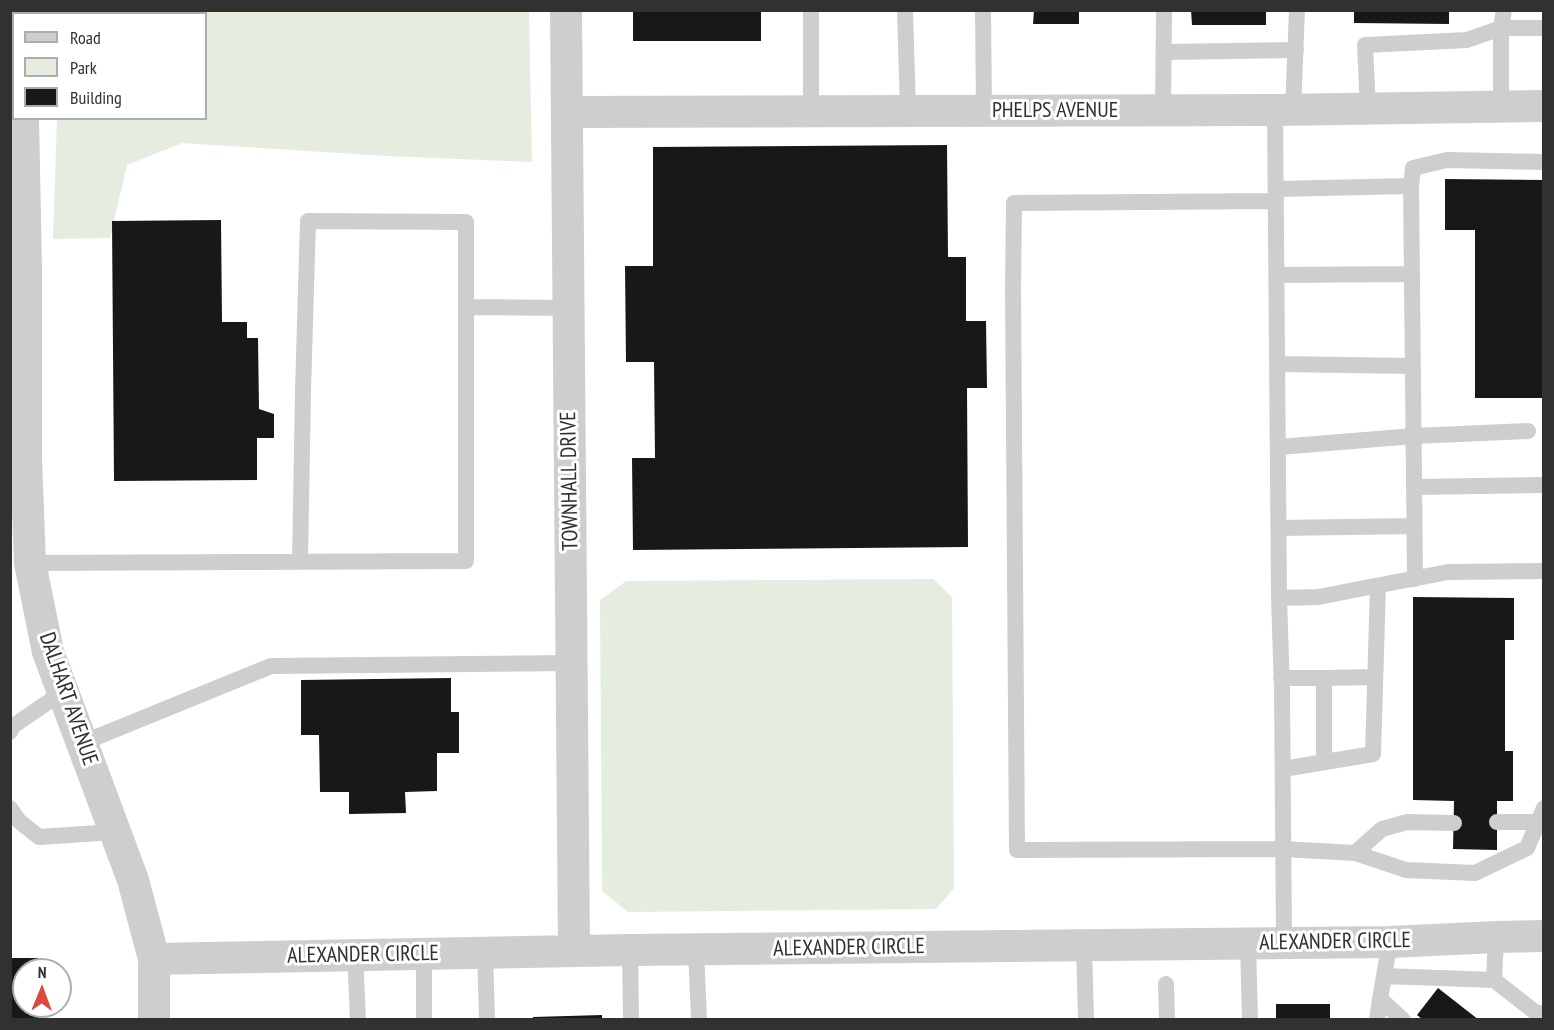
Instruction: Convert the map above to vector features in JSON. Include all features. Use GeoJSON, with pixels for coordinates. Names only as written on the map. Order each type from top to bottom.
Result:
{"type":"FeatureCollection","features":[{"type":"Feature","properties":{"kind":"street","name":"TOWNHALL DRIVE"},"geometry":{"type":"LineString","coordinates":[[566,10],[574,951]]}},
{"type":"Feature","properties":{"kind":"street","name":"PHELPS AVENUE"},"geometry":{"type":"LineString","coordinates":[[567,112],[1163,111],[1544,106]]}},
{"type":"Feature","properties":{"kind":"street","name":"DALHART AVENUE"},"geometry":{"type":"LineString","coordinates":[[23,120],[18,298],[30,563],[48,652],[133,880],[154,959],[154,1020]]}},
{"type":"Feature","properties":{"kind":"street","name":"ALEXANDER CIRCLE"},"geometry":{"type":"LineString","coordinates":[[154,959],[630,950],[1390,942],[1544,936]]}},
{"type":"Feature","properties":{"kind":"lane"},"geometry":{"type":"LineString","coordinates":[[811,10],[811,111]]}},
{"type":"Feature","properties":{"kind":"lane"},"geometry":{"type":"LineString","coordinates":[[906,10],[908,111]]}},
{"type":"Feature","properties":{"kind":"lane"},"geometry":{"type":"LineString","coordinates":[[983,10],[984,111]]}},
{"type":"Feature","properties":{"kind":"lane"},"geometry":{"type":"LineString","coordinates":[[1163,111],[1164,10]]}},
{"type":"Feature","properties":{"kind":"lane"},"geometry":{"type":"LineString","coordinates":[[1284,943],[1276,195],[1284,110],[1296,50],[1297,10]]}},
{"type":"Feature","properties":{"kind":"lane"},"geometry":{"type":"LineString","coordinates":[[1501,107],[1501,28],[1504,10]]}},
{"type":"Feature","properties":{"kind":"lane"},"geometry":{"type":"LineString","coordinates":[[1368,109],[1365,45],[1467,40],[1501,28],[1544,28]]}},
{"type":"Feature","properties":{"kind":"lane"},"geometry":{"type":"LineString","coordinates":[[1164,51],[1296,50]]}},
{"type":"Feature","properties":{"kind":"lane"},"geometry":{"type":"LineString","coordinates":[[1415,579],[1411,186],[1413,168],[1447,160],[1544,162]]}},
{"type":"Feature","properties":{"kind":"lane"},"geometry":{"type":"LineString","coordinates":[[1411,186],[1276,195],[1014,203],[1017,850],[1283,849],[1355,854],[1406,870],[1475,873],[1527,848],[1540,815]]}},
{"type":"Feature","properties":{"kind":"lane"},"geometry":{"type":"LineString","coordinates":[[30,563],[300,562],[466,561],[466,222],[308,222],[300,562]]}},
{"type":"Feature","properties":{"kind":"lane"},"geometry":{"type":"LineString","coordinates":[[1277,275],[1412,274]]}},
{"type":"Feature","properties":{"kind":"lane"},"geometry":{"type":"LineString","coordinates":[[466,307],[569,308]]}},
{"type":"Feature","properties":{"kind":"lane"},"geometry":{"type":"LineString","coordinates":[[1278,364],[1413,366]]}},
{"type":"Feature","properties":{"kind":"lane"},"geometry":{"type":"LineString","coordinates":[[1279,447],[1414,435],[1528,431]]}},
{"type":"Feature","properties":{"kind":"lane"},"geometry":{"type":"LineString","coordinates":[[1414,487],[1544,485]]}},
{"type":"Feature","properties":{"kind":"lane"},"geometry":{"type":"LineString","coordinates":[[1280,528],[1414,526]]}},
{"type":"Feature","properties":{"kind":"lane"},"geometry":{"type":"LineString","coordinates":[[1279,598],[1318,597],[1448,572],[1544,571]]}},
{"type":"Feature","properties":{"kind":"lane"},"geometry":{"type":"LineString","coordinates":[[1283,769],[1373,754],[1378,586]]}},
{"type":"Feature","properties":{"kind":"lane"},"geometry":{"type":"LineString","coordinates":[[82,743],[271,666],[572,663]]}},
{"type":"Feature","properties":{"kind":"lane"},"geometry":{"type":"LineString","coordinates":[[1281,678],[1375,677]]}},
{"type":"Feature","properties":{"kind":"lane"},"geometry":{"type":"LineString","coordinates":[[1324,678],[1324,762]]}},
{"type":"Feature","properties":{"kind":"lane"},"geometry":{"type":"LineString","coordinates":[[10,732],[13,726],[63,692]]}},
{"type":"Feature","properties":{"kind":"lane"},"geometry":{"type":"LineString","coordinates":[[10,808],[19,821],[39,837],[115,832]]}},
{"type":"Feature","properties":{"kind":"lane"},"geometry":{"type":"LineString","coordinates":[[1497,822],[1540,815]]}},
{"type":"Feature","properties":{"kind":"lane"},"geometry":{"type":"LineString","coordinates":[[1355,854],[1382,829],[1407,822],[1454,823]]}},
{"type":"Feature","properties":{"kind":"lane"},"geometry":{"type":"LineString","coordinates":[[1494,980],[1496,937]]}},
{"type":"Feature","properties":{"kind":"lane"},"geometry":{"type":"LineString","coordinates":[[1377,1020],[1390,942]]}},
{"type":"Feature","properties":{"kind":"lane"},"geometry":{"type":"LineString","coordinates":[[1248,944],[1250,1020]]}},
{"type":"Feature","properties":{"kind":"lane"},"geometry":{"type":"LineString","coordinates":[[1084,946],[1086,1020]]}},
{"type":"Feature","properties":{"kind":"lane"},"geometry":{"type":"LineString","coordinates":[[630,950],[631,1020]]}},
{"type":"Feature","properties":{"kind":"lane"},"geometry":{"type":"LineString","coordinates":[[696,950],[699,1020]]}},
{"type":"Feature","properties":{"kind":"lane"},"geometry":{"type":"LineString","coordinates":[[485,952],[487,1020]]}},
{"type":"Feature","properties":{"kind":"lane"},"geometry":{"type":"LineString","coordinates":[[424,954],[424,1020]]}},
{"type":"Feature","properties":{"kind":"lane"},"geometry":{"type":"LineString","coordinates":[[355,956],[358,1020]]}},
{"type":"Feature","properties":{"kind":"lane"},"geometry":{"type":"LineString","coordinates":[[1384,976],[1494,980],[1539,1015]]}},
{"type":"Feature","properties":{"kind":"lane"},"geometry":{"type":"LineString","coordinates":[[1166,984],[1167,1020]]}},
{"type":"Feature","properties":{"kind":"lane"},"geometry":{"type":"LineString","coordinates":[[1380,999],[1403,1020]]}},
{"type":"Feature","properties":{"kind":"green space"},"geometry":{"type":"Polygon","coordinates":[[[529,11],[532,162],[386,156],[182,143],[127,165],[110,238],[53,239],[57,120],[207,120],[207,12],[60,12],[529,11]]]}},
{"type":"Feature","properties":{"kind":"green space"},"geometry":{"type":"Polygon","coordinates":[[[933,579],[952,597],[954,888],[936,909],[628,912],[602,891],[600,600],[626,581],[933,579]]]}},
{"type":"Feature","properties":{"kind":"building"},"geometry":{"type":"Polygon","coordinates":[[[633,10],[761,10],[761,41],[633,41],[633,10]]]}},
{"type":"Feature","properties":{"kind":"building"},"geometry":{"type":"Polygon","coordinates":[[[1034,10],[1079,10],[1079,24],[1033,24],[1034,10]]]}},
{"type":"Feature","properties":{"kind":"building"},"geometry":{"type":"Polygon","coordinates":[[[1191,10],[1266,10],[1266,25],[1192,25],[1191,10]]]}},
{"type":"Feature","properties":{"kind":"building"},"geometry":{"type":"Polygon","coordinates":[[[1354,10],[1449,10],[1449,24],[1354,23],[1354,10]]]}},
{"type":"Feature","properties":{"kind":"building"},"geometry":{"type":"Polygon","coordinates":[[[947,145],[948,257],[966,257],[966,321],[986,321],[987,388],[967,388],[968,547],[633,550],[632,458],[655,458],[654,362],[626,362],[625,266],[653,266],[653,147],[947,145]]]}},
{"type":"Feature","properties":{"kind":"building"},"geometry":{"type":"Polygon","coordinates":[[[1445,179],[1544,180],[1544,398],[1475,398],[1475,230],[1445,230],[1445,179]]]}},
{"type":"Feature","properties":{"kind":"building"},"geometry":{"type":"Polygon","coordinates":[[[221,220],[222,322],[247,322],[247,338],[258,338],[259,409],[274,414],[274,438],[257,438],[257,480],[114,481],[112,221],[221,220]]]}},
{"type":"Feature","properties":{"kind":"building"},"geometry":{"type":"Polygon","coordinates":[[[1413,597],[1514,598],[1514,640],[1505,640],[1505,751],[1513,751],[1513,801],[1497,801],[1497,850],[1453,849],[1454,801],[1413,800],[1413,597]]]}},
{"type":"Feature","properties":{"kind":"building"},"geometry":{"type":"Polygon","coordinates":[[[451,678],[451,712],[459,712],[459,753],[437,753],[437,791],[405,792],[406,813],[349,814],[349,792],[320,792],[319,735],[301,735],[301,680],[451,678]]]}},
{"type":"Feature","properties":{"kind":"building"},"geometry":{"type":"Polygon","coordinates":[[[10,958],[12,958],[12,1018],[39,1018],[39,1020],[10,1020],[10,958]]]}},
{"type":"Feature","properties":{"kind":"building"},"geometry":{"type":"Polygon","coordinates":[[[1438,988],[1479,1020],[1423,1020],[1417,1015],[1438,988]]]}},
{"type":"Feature","properties":{"kind":"building"},"geometry":{"type":"Polygon","coordinates":[[[1276,1004],[1330,1004],[1330,1020],[1276,1020],[1276,1004]]]}},
{"type":"Feature","properties":{"kind":"building"},"geometry":{"type":"Polygon","coordinates":[[[602,1015],[602,1020],[533,1020],[533,1017],[602,1015]]]}}]}
